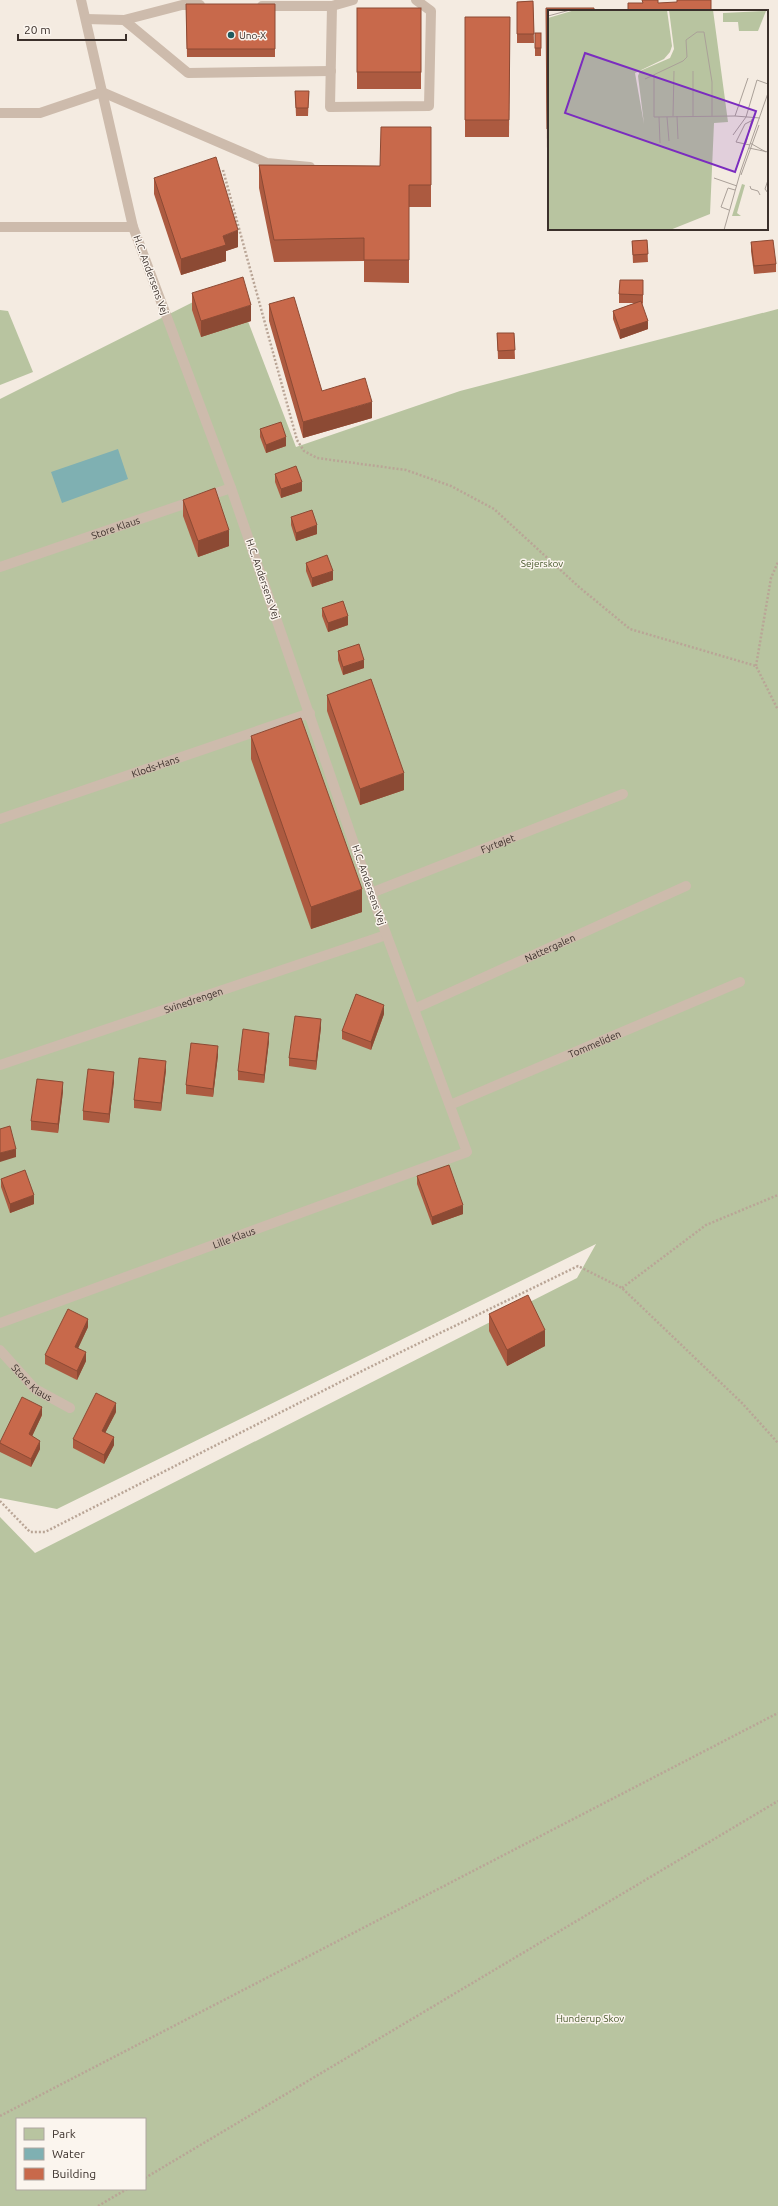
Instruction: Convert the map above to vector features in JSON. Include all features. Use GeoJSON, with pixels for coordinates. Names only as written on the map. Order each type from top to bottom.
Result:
{"type":"FeatureCollection","features":[{"type":"Feature","properties":{"kind":"lane","name":"H.C. Andersens Vej"},"geometry":{"type":"LineString","coordinates":[[81,0],[134,227],[231,488],[371,893],[467,1152]]}},
{"type":"Feature","properties":{"kind":"lane"},"geometry":{"type":"LineString","coordinates":[[253,6],[332,6],[353,0]]}},
{"type":"Feature","properties":{"kind":"lane"},"geometry":{"type":"LineString","coordinates":[[332,6],[330,107],[429,106],[431,11],[416,0]]}},
{"type":"Feature","properties":{"kind":"lane"},"geometry":{"type":"LineString","coordinates":[[86,19],[124,20],[182,5],[213,5]]}},
{"type":"Feature","properties":{"kind":"lane"},"geometry":{"type":"LineString","coordinates":[[124,20],[188,73],[331,71]]}},
{"type":"Feature","properties":{"kind":"lane"},"geometry":{"type":"LineString","coordinates":[[0,112],[40,113],[102,92],[267,163],[319,168]]}},
{"type":"Feature","properties":{"kind":"lane"},"geometry":{"type":"LineString","coordinates":[[0,227],[134,227]]}},
{"type":"Feature","properties":{"kind":"lane","name":"Store Klaus"},"geometry":{"type":"LineString","coordinates":[[0,567],[231,488]]}},
{"type":"Feature","properties":{"kind":"lane","name":"Klods-Hans"},"geometry":{"type":"LineString","coordinates":[[0,819],[310,713]]}},
{"type":"Feature","properties":{"kind":"lane","name":"Fyrtøjet"},"geometry":{"type":"LineString","coordinates":[[371,893],[624,794]]}},
{"type":"Feature","properties":{"kind":"lane","name":"Nattergalen"},"geometry":{"type":"LineString","coordinates":[[414,1009],[686,886]]}},
{"type":"Feature","properties":{"kind":"lane","name":"Svinedrengen"},"geometry":{"type":"LineString","coordinates":[[0,1064],[386,935]]}},
{"type":"Feature","properties":{"kind":"lane","name":"Tommeliden"},"geometry":{"type":"LineString","coordinates":[[450,1105],[740,982]]}},
{"type":"Feature","properties":{"kind":"lane","name":"Lille Klaus"},"geometry":{"type":"LineString","coordinates":[[0,1323],[467,1152]]}},
{"type":"Feature","properties":{"kind":"lane","name":"Store Klaus"},"geometry":{"type":"LineString","coordinates":[[0,1350],[35,1388],[70,1408]]}},
{"type":"Feature","properties":{"kind":"path"},"geometry":{"type":"LineString","coordinates":[[222,167],[297,440],[304,451],[318,458],[406,470],[451,486],[494,509],[579,587],[630,628],[756,666]]}},
{"type":"Feature","properties":{"kind":"path"},"geometry":{"type":"LineString","coordinates":[[778,562],[771,578],[756,666],[778,710]]}},
{"type":"Feature","properties":{"kind":"path"},"geometry":{"type":"LineString","coordinates":[[622,1288],[706,1225],[778,1195]]}},
{"type":"Feature","properties":{"kind":"path"},"geometry":{"type":"LineString","coordinates":[[0,1501],[30,1532],[45,1532],[364,1370],[578,1266],[622,1288],[742,1403],[778,1443]]}},
{"type":"Feature","properties":{"kind":"path"},"geometry":{"type":"LineString","coordinates":[[0,2116],[778,1713]]}},
{"type":"Feature","properties":{"kind":"path"},"geometry":{"type":"LineString","coordinates":[[146,2177],[778,1800]]}},
{"type":"Feature","properties":{"kind":"path"},"geometry":{"type":"LineString","coordinates":[[98,2206],[125,2190]]}},
{"type":"Feature","properties":{"kind":"green space"},"geometry":{"type":"Polygon","coordinates":[[[233,282],[296,447],[460,391],[778,309],[778,2206],[0,2206],[0,1517],[35,1553],[577,1278],[596,1244],[57,1509],[0,1498],[0,399],[233,282]]]}},
{"type":"Feature","properties":{"kind":"green space"},"geometry":{"type":"Polygon","coordinates":[[[0,310],[8,311],[33,372],[0,385],[0,310]]]}},
{"type":"Feature","properties":{"kind":"water"},"geometry":{"type":"Polygon","coordinates":[[[118,449],[128,479],[62,503],[51,472],[118,449]]]}},
{"type":"Feature","properties":{"kind":"building"},"geometry":{"type":"Polygon","coordinates":[[[642,0],[658,0],[658,3],[677,2],[677,0],[711,0],[711,10],[628,10],[628,3],[643,3],[642,0]]]}},
{"type":"Feature","properties":{"kind":"building"},"geometry":{"type":"Polygon","coordinates":[[[533,1],[534,34],[517,34],[517,2],[533,1]]]}},
{"type":"Feature","properties":{"kind":"building","name":"Uno-X"},"geometry":{"type":"Polygon","coordinates":[[[186,4],[275,4],[275,49],[187,49],[186,4]]]}},
{"type":"Feature","properties":{"kind":"building"},"geometry":{"type":"Polygon","coordinates":[[[357,8],[421,8],[421,72],[357,72],[357,8]]]}},
{"type":"Feature","properties":{"kind":"building"},"geometry":{"type":"Polygon","coordinates":[[[546,8],[594,8],[594,10],[548,10],[547,129],[546,8]]]}},
{"type":"Feature","properties":{"kind":"building"},"geometry":{"type":"Polygon","coordinates":[[[465,17],[510,17],[509,120],[465,120],[465,17]]]}},
{"type":"Feature","properties":{"kind":"building"},"geometry":{"type":"Polygon","coordinates":[[[535,33],[541,33],[541,48],[535,48],[535,33]]]}},
{"type":"Feature","properties":{"kind":"building"},"geometry":{"type":"Polygon","coordinates":[[[295,91],[309,91],[308,108],[296,108],[295,91]]]}},
{"type":"Feature","properties":{"kind":"building"},"geometry":{"type":"Polygon","coordinates":[[[381,127],[431,127],[431,185],[409,185],[409,260],[364,260],[364,238],[274,240],[259,165],[380,166],[381,127]]]}},
{"type":"Feature","properties":{"kind":"building"},"geometry":{"type":"Polygon","coordinates":[[[216,157],[238,230],[223,236],[226,245],[181,259],[154,178],[216,157]]]}},
{"type":"Feature","properties":{"kind":"building"},"geometry":{"type":"Polygon","coordinates":[[[647,240],[648,254],[633,255],[632,241],[647,240]]]}},
{"type":"Feature","properties":{"kind":"building"},"geometry":{"type":"Polygon","coordinates":[[[773,240],[776,264],[754,266],[751,242],[773,240]]]}},
{"type":"Feature","properties":{"kind":"building"},"geometry":{"type":"Polygon","coordinates":[[[243,277],[251,305],[201,321],[192,293],[243,277]]]}},
{"type":"Feature","properties":{"kind":"building"},"geometry":{"type":"Polygon","coordinates":[[[620,280],[643,280],[643,295],[619,294],[620,280]]]}},
{"type":"Feature","properties":{"kind":"building"},"geometry":{"type":"Polygon","coordinates":[[[294,297],[322,391],[365,378],[372,402],[303,422],[269,304],[294,297]]]}},
{"type":"Feature","properties":{"kind":"building"},"geometry":{"type":"Polygon","coordinates":[[[641,301],[648,321],[620,330],[613,311],[641,301]]]}},
{"type":"Feature","properties":{"kind":"building"},"geometry":{"type":"Polygon","coordinates":[[[497,333],[514,333],[515,350],[498,351],[497,333]]]}},
{"type":"Feature","properties":{"kind":"building"},"geometry":{"type":"Polygon","coordinates":[[[281,422],[286,437],[266,445],[260,429],[281,422]]]}},
{"type":"Feature","properties":{"kind":"building"},"geometry":{"type":"Polygon","coordinates":[[[296,466],[302,482],[281,489],[275,474],[296,466]]]}},
{"type":"Feature","properties":{"kind":"building"},"geometry":{"type":"Polygon","coordinates":[[[215,488],[229,530],[198,541],[183,500],[215,488]]]}},
{"type":"Feature","properties":{"kind":"building"},"geometry":{"type":"Polygon","coordinates":[[[312,510],[317,525],[296,533],[291,517],[312,510]]]}},
{"type":"Feature","properties":{"kind":"building"},"geometry":{"type":"Polygon","coordinates":[[[327,555],[333,571],[312,578],[306,563],[327,555]]]}},
{"type":"Feature","properties":{"kind":"building"},"geometry":{"type":"Polygon","coordinates":[[[343,601],[348,616],[328,623],[322,608],[343,601]]]}},
{"type":"Feature","properties":{"kind":"building"},"geometry":{"type":"Polygon","coordinates":[[[359,644],[364,660],[343,667],[338,651],[359,644]]]}},
{"type":"Feature","properties":{"kind":"building"},"geometry":{"type":"Polygon","coordinates":[[[371,679],[404,773],[360,789],[327,695],[371,679]]]}},
{"type":"Feature","properties":{"kind":"building"},"geometry":{"type":"Polygon","coordinates":[[[301,718],[362,889],[311,907],[251,736],[301,718]]]}},
{"type":"Feature","properties":{"kind":"building"},"geometry":{"type":"Polygon","coordinates":[[[356,994],[384,1005],[371,1042],[342,1031],[356,994]]]}},
{"type":"Feature","properties":{"kind":"building"},"geometry":{"type":"Polygon","coordinates":[[[295,1016],[321,1019],[316,1061],[289,1058],[295,1016]]]}},
{"type":"Feature","properties":{"kind":"building"},"geometry":{"type":"Polygon","coordinates":[[[243,1029],[269,1033],[264,1075],[238,1071],[243,1029]]]}},
{"type":"Feature","properties":{"kind":"building"},"geometry":{"type":"Polygon","coordinates":[[[191,1043],[218,1046],[213,1089],[186,1085],[191,1043]]]}},
{"type":"Feature","properties":{"kind":"building"},"geometry":{"type":"Polygon","coordinates":[[[139,1058],[166,1061],[161,1103],[134,1100],[139,1058]]]}},
{"type":"Feature","properties":{"kind":"building"},"geometry":{"type":"Polygon","coordinates":[[[88,1069],[114,1072],[109,1114],[83,1111],[88,1069]]]}},
{"type":"Feature","properties":{"kind":"building"},"geometry":{"type":"Polygon","coordinates":[[[37,1079],[63,1082],[58,1124],[31,1121],[37,1079]]]}},
{"type":"Feature","properties":{"kind":"building"},"geometry":{"type":"Polygon","coordinates":[[[10,1126],[16,1149],[0,1153],[0,1129],[10,1126]]]}},
{"type":"Feature","properties":{"kind":"building"},"geometry":{"type":"Polygon","coordinates":[[[449,1165],[463,1205],[432,1217],[417,1176],[449,1165]]]}},
{"type":"Feature","properties":{"kind":"building"},"geometry":{"type":"Polygon","coordinates":[[[25,1170],[34,1195],[10,1204],[1,1179],[25,1170]]]}},
{"type":"Feature","properties":{"kind":"building"},"geometry":{"type":"Polygon","coordinates":[[[528,1295],[545,1330],[507,1350],[489,1314],[528,1295]]]}},
{"type":"Feature","properties":{"kind":"building"},"geometry":{"type":"Polygon","coordinates":[[[68,1309],[88,1319],[75,1347],[86,1352],[77,1371],[45,1355],[68,1309]]]}},
{"type":"Feature","properties":{"kind":"building"},"geometry":{"type":"Polygon","coordinates":[[[96,1393],[116,1403],[102,1431],[114,1437],[104,1455],[73,1439],[96,1393]]]}},
{"type":"Feature","properties":{"kind":"building"},"geometry":{"type":"Polygon","coordinates":[[[22,1397],[42,1407],[29,1434],[40,1441],[31,1459],[0,1443],[22,1397]]]}},
{"type":"Feature","properties":{"kind":"place","name":"Uno-X"},"geometry":{"type":"Point","coordinates":[231,35]}},
{"type":"Feature","properties":{"kind":"park label","name":"Sejerskov"},"geometry":{"type":"Point","coordinates":[542,563]}},
{"type":"Feature","properties":{"kind":"park label","name":"Hunderup Skov"},"geometry":{"type":"Point","coordinates":[590,2018]}}]}
